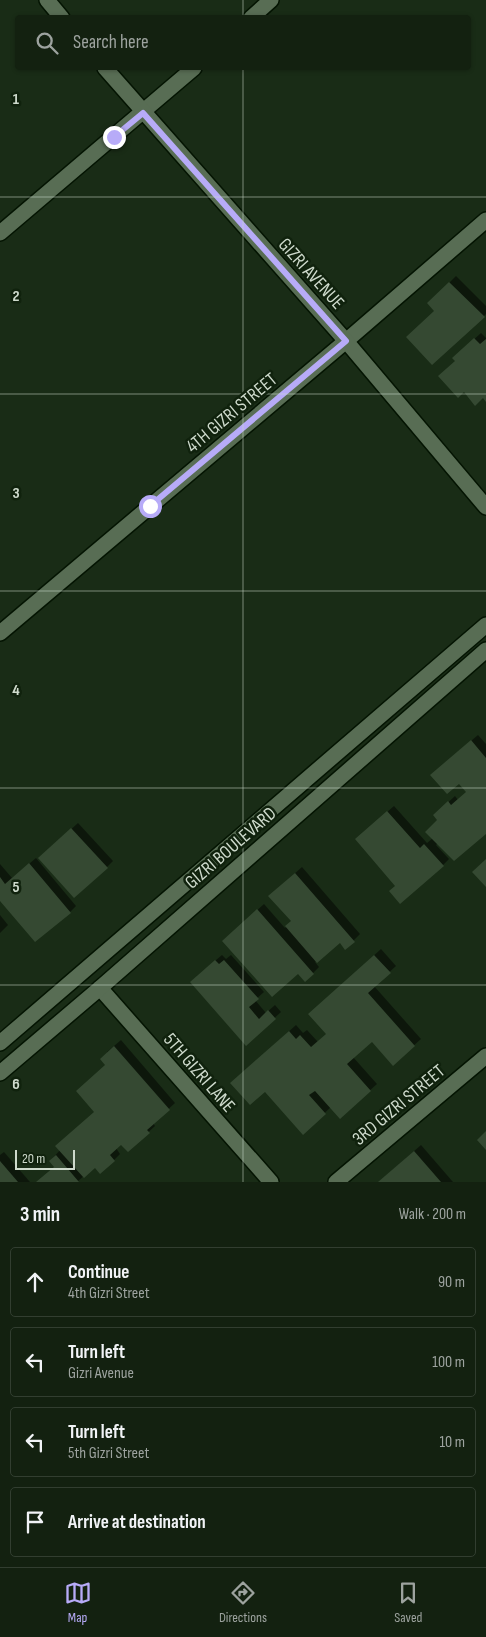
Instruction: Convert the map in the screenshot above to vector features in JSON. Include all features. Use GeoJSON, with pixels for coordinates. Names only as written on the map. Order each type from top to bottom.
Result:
{"type":"FeatureCollection","features":[{"type":"Feature","properties":{"kind":"street"},"geometry":{"type":"LineString","coordinates":[[47,0],[60,15]]}},
{"type":"Feature","properties":{"kind":"street"},"geometry":{"type":"LineString","coordinates":[[254,15],[271,0]]}},
{"type":"Feature","properties":{"kind":"street","name":"GIZRI AVENUE"},"geometry":{"type":"LineString","coordinates":[[106,70],[346,341],[486,507]]}},
{"type":"Feature","properties":{"kind":"street"},"geometry":{"type":"LineString","coordinates":[[0,233],[192,70]]}},
{"type":"Feature","properties":{"kind":"street","name":"4TH GIZRI STREET"},"geometry":{"type":"LineString","coordinates":[[0,633],[346,341],[486,220]]}},
{"type":"Feature","properties":{"kind":"street","name":"GIZRI BOULEVARD"},"geometry":{"type":"LineString","coordinates":[[0,1043],[486,626]]}},
{"type":"Feature","properties":{"kind":"street","name":"GIZRI BOULEVARD"},"geometry":{"type":"LineString","coordinates":[[0,1073],[100,988],[486,650]]}},
{"type":"Feature","properties":{"kind":"street","name":"5TH GIZRI LANE"},"geometry":{"type":"LineString","coordinates":[[100,988],[271,1182]]}},
{"type":"Feature","properties":{"kind":"street","name":"3RD GIZRI STREET"},"geometry":{"type":"LineString","coordinates":[[336,1182],[486,1056]]}},
{"type":"Feature","properties":{"kind":"building"},"geometry":{"type":"Polygon","coordinates":[[[449,282],[485,317],[432,365],[406,337],[434,311],[427,303],[449,282]]]}},
{"type":"Feature","properties":{"kind":"building"},"geometry":{"type":"Polygon","coordinates":[[[474,338],[480,344],[486,339],[486,402],[483,398],[475,406],[464,392],[458,398],[438,376],[455,361],[452,358],[474,338]]]}},
{"type":"Feature","properties":{"kind":"building"},"geometry":{"type":"Polygon","coordinates":[[[471,740],[486,758],[486,834],[454,861],[425,832],[437,820],[433,815],[448,801],[451,805],[466,792],[459,784],[447,794],[430,775],[471,740]]]}},
{"type":"Feature","properties":{"kind":"building"},"geometry":{"type":"Polygon","coordinates":[[[387,811],[420,848],[424,844],[444,866],[400,904],[389,891],[395,886],[355,839],[387,811]]]}},
{"type":"Feature","properties":{"kind":"building"},"geometry":{"type":"Polygon","coordinates":[[[71,828],[108,868],[74,898],[38,858],[71,828]]]}},
{"type":"Feature","properties":{"kind":"building"},"geometry":{"type":"Polygon","coordinates":[[[486,859],[486,887],[472,872],[486,859]]]}},
{"type":"Feature","properties":{"kind":"building"},"geometry":{"type":"Polygon","coordinates":[[[29,863],[71,913],[35,942],[0,901],[0,877],[5,884],[29,863]]]}},
{"type":"Feature","properties":{"kind":"building"},"geometry":{"type":"Polygon","coordinates":[[[295,873],[355,942],[345,950],[340,943],[317,963],[285,926],[291,921],[268,896],[295,873]]]}},
{"type":"Feature","properties":{"kind":"building"},"geometry":{"type":"Polygon","coordinates":[[[257,909],[314,974],[305,982],[298,974],[272,997],[222,941],[257,909]]]}},
{"type":"Feature","properties":{"kind":"building"},"geometry":{"type":"Polygon","coordinates":[[[374,955],[391,973],[368,993],[415,1046],[393,1066],[372,1042],[347,1064],[371,1091],[340,1119],[315,1091],[309,1095],[326,1114],[303,1135],[265,1092],[250,1105],[230,1083],[289,1031],[296,1039],[300,1035],[311,1047],[326,1034],[308,1014],[374,955]]]}},
{"type":"Feature","properties":{"kind":"building"},"geometry":{"type":"Polygon","coordinates":[[[215,960],[219,964],[224,960],[259,999],[249,1007],[259,1019],[268,1010],[276,1019],[246,1046],[190,982],[215,960]]]}},
{"type":"Feature","properties":{"kind":"building"},"geometry":{"type":"Polygon","coordinates":[[[114,1046],[170,1110],[147,1130],[150,1133],[128,1152],[121,1145],[110,1155],[115,1161],[100,1174],[95,1168],[84,1178],[55,1146],[94,1112],[76,1091],[105,1065],[100,1059],[114,1046]]]}},
{"type":"Feature","properties":{"kind":"building"},"geometry":{"type":"Polygon","coordinates":[[[486,1131],[486,1150],[477,1140],[486,1131]]]}},
{"type":"Feature","properties":{"kind":"building"},"geometry":{"type":"Polygon","coordinates":[[[414,1151],[441,1182],[378,1182],[414,1151]]]}},
{"type":"Feature","properties":{"kind":"building"},"geometry":{"type":"Polygon","coordinates":[[[56,1155],[79,1182],[36,1182],[54,1167],[49,1161],[56,1155]]]}},
{"type":"Feature","properties":{"kind":"building"},"geometry":{"type":"Polygon","coordinates":[[[0,1161],[18,1182],[0,1182],[0,1161]]]}},
{"type":"Feature","properties":{"kind":"route"},"geometry":{"type":"LineString","coordinates":[[114,137],[143,113],[346,341],[150,506]]}}]}
